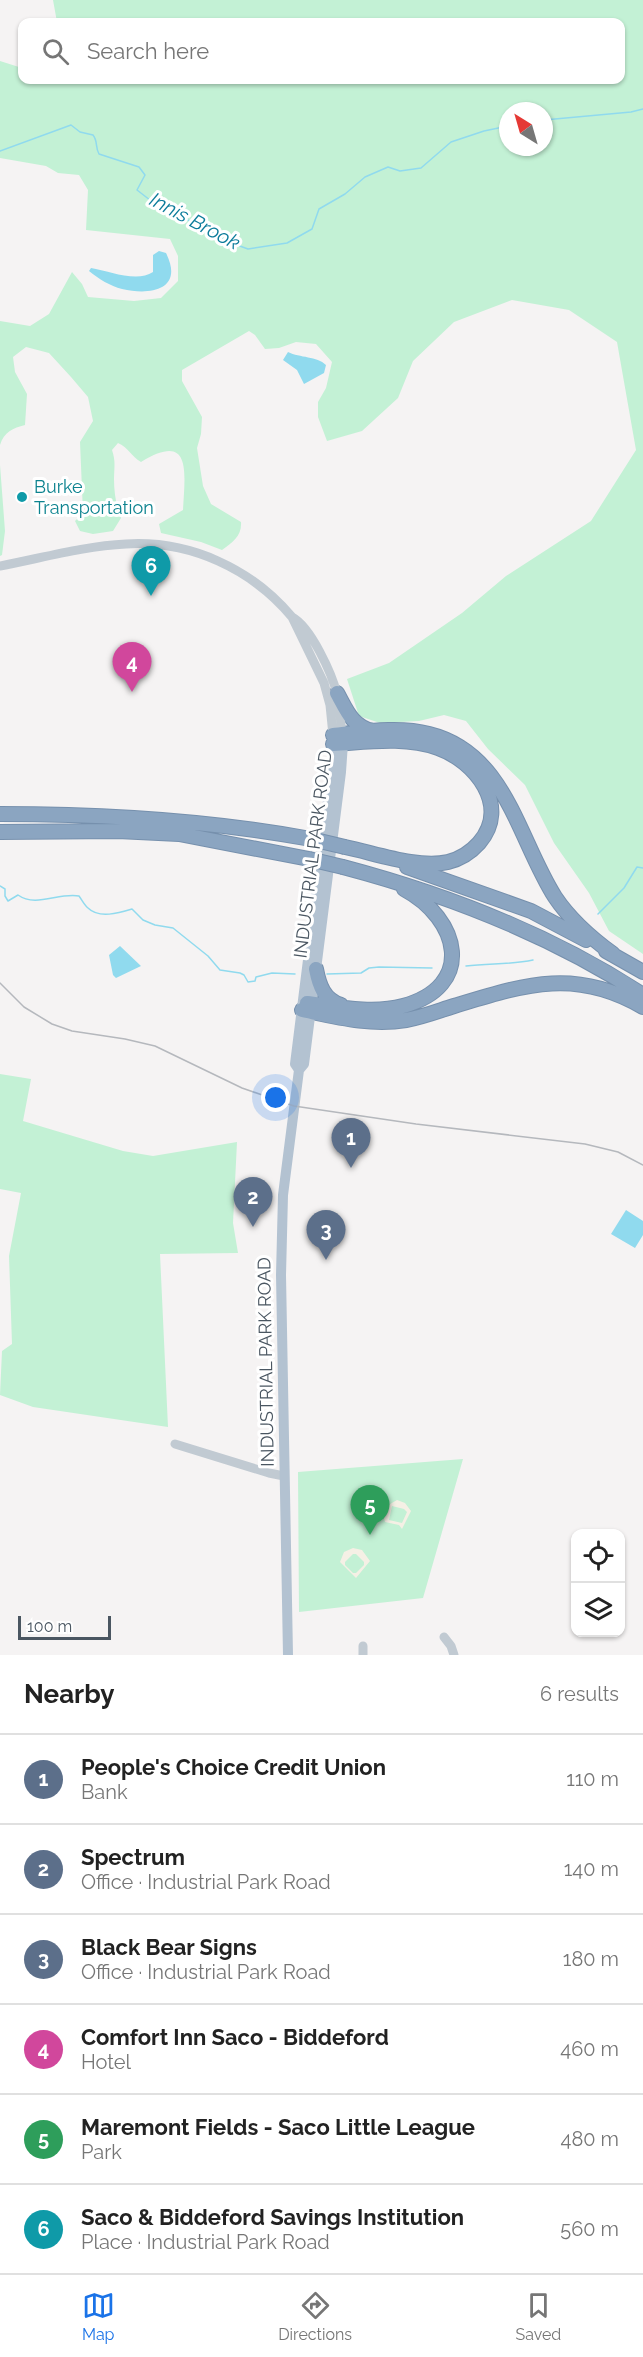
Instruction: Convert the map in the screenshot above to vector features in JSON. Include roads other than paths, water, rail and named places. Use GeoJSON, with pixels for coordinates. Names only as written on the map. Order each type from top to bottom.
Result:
{"type":"FeatureCollection","features":[{"type":"Feature","properties":{"kind":"highway"},"geometry":{"type":"LineString","coordinates":[[337,693],[350,717],[358,726],[381,732]]}},
{"type":"Feature","properties":{"kind":"highway"},"geometry":{"type":"LineString","coordinates":[[338,739],[400,730],[428,734],[453,743],[478,760],[496,780],[557,900],[583,931],[613,954]]}},
{"type":"Feature","properties":{"kind":"highway"},"geometry":{"type":"LineString","coordinates":[[0,814],[79,815],[197,822],[311,839],[410,861],[446,862],[466,854],[483,838],[491,817],[491,806],[487,790],[480,778],[466,764],[444,750],[416,742],[338,739]]}},
{"type":"Feature","properties":{"kind":"highway"},"geometry":{"type":"LineString","coordinates":[[0,832],[118,831],[179,834],[343,867],[444,897],[533,934],[579,957],[643,995]]}},
{"type":"Feature","properties":{"kind":"highway"},"geometry":{"type":"LineString","coordinates":[[345,847],[531,911],[643,972]]}},
{"type":"Feature","properties":{"kind":"highway"},"geometry":{"type":"LineString","coordinates":[[308,1007],[386,1009],[418,1001],[439,986],[451,965],[452,956],[451,938],[442,920],[423,901],[384,878]]}},
{"type":"Feature","properties":{"kind":"highway"},"geometry":{"type":"LineString","coordinates":[[316,969],[321,986],[328,998],[352,1008]]}},
{"type":"Feature","properties":{"kind":"highway"},"geometry":{"type":"LineString","coordinates":[[308,1007],[346,1019],[395,1022],[425,1016],[520,986],[550,982],[598,988],[624,997],[643,1007]]}},
{"type":"Feature","properties":{"kind":"main road","name":"INDUSTRIAL PARK ROAD"},"geometry":{"type":"LineString","coordinates":[[288,1655],[281,1376],[282,1219],[298,1071],[295,1064],[316,969],[341,772],[338,739]]}},
{"type":"Feature","properties":{"kind":"main road","name":"INDUSTRIAL PARK ROAD"},"geometry":{"type":"LineString","coordinates":[[308,1007],[338,739]]}},
{"type":"Feature","properties":{"kind":"street","name":"INDUSTRIAL PARK ROAD"},"geometry":{"type":"LineString","coordinates":[[0,566],[116,544],[166,545],[205,556],[233,568],[261,586],[302,624],[316,646],[337,693],[338,739]]}},
{"type":"Feature","properties":{"kind":"street","name":"INDUSTRIAL PARK ROAD"},"geometry":{"type":"LineString","coordinates":[[292,617],[324,683],[338,739]]}},
{"type":"Feature","properties":{"kind":"street"},"geometry":{"type":"LineString","coordinates":[[175,1444],[284,1476]]}},
{"type":"Feature","properties":{"kind":"street"},"geometry":{"type":"LineString","coordinates":[[444,1637],[454,1655]]}},
{"type":"Feature","properties":{"kind":"water"},"geometry":{"type":"Polygon","coordinates":[[[159,251],[166,253],[171,265],[171,275],[168,282],[154,290],[133,291],[118,288],[89,271],[91,268],[123,275],[146,275],[153,272],[153,255],[159,251]]]}},
{"type":"Feature","properties":{"kind":"water"},"geometry":{"type":"Polygon","coordinates":[[[288,352],[322,362],[326,365],[324,373],[304,384],[297,370],[283,360],[288,352]]]}},
{"type":"Feature","properties":{"kind":"water"},"geometry":{"type":"Polygon","coordinates":[[[120,946],[141,966],[116,978],[113,975],[109,955],[120,946]]]}},
{"type":"Feature","properties":{"kind":"water"},"geometry":{"type":"Polygon","coordinates":[[[626,1210],[643,1221],[643,1235],[635,1248],[611,1234],[626,1210]]]}},
{"type":"Feature","properties":{"kind":"waterway","name":"Innis Brook"},"geometry":{"type":"LineString","coordinates":[[553,119],[643,109]]}},
{"type":"Feature","properties":{"kind":"waterway","name":"Innis Brook"},"geometry":{"type":"LineString","coordinates":[[0,151],[71,125],[80,132],[93,135],[99,154],[139,167],[145,175],[137,190],[159,207],[201,226],[226,241],[248,249],[287,243],[312,229],[319,209],[345,194],[365,177],[388,167],[400,171],[421,168],[451,142],[499,128]]}},
{"type":"Feature","properties":{"kind":"waterway"},"geometry":{"type":"LineString","coordinates":[[598,914],[624,888],[637,867],[643,868]]}},
{"type":"Feature","properties":{"kind":"waterway"},"geometry":{"type":"LineString","coordinates":[[0,886],[5,889],[8,901],[18,895],[32,900],[71,895],[79,896],[87,907],[98,913],[109,914],[132,909],[143,920],[173,928],[208,956],[220,970],[240,973],[248,982],[255,981],[256,977],[272,973],[295,974]]}},
{"type":"Feature","properties":{"kind":"waterway"},"geometry":{"type":"LineString","coordinates":[[466,966],[533,960]]}},
{"type":"Feature","properties":{"kind":"waterway"},"geometry":{"type":"LineString","coordinates":[[327,974],[361,973],[369,968],[379,967],[432,968]]}},
{"type":"Feature","properties":{"kind":"railway"},"geometry":{"type":"LineString","coordinates":[[0,983],[24,1007],[52,1024],[72,1031],[155,1046],[242,1088],[294,1106],[416,1124],[585,1144],[618,1152],[643,1165]]}},
{"type":"Feature","properties":{"kind":"place","name":"Burke Transportation"},"geometry":{"type":"Point","coordinates":[22,497]}},
{"type":"Feature","properties":{"kind":"place","name":"Saco & Biddeford Savings Institution"},"geometry":{"type":"Point","coordinates":[151,596]}},
{"type":"Feature","properties":{"kind":"place","name":"Comfort Inn Saco - Biddeford"},"geometry":{"type":"Point","coordinates":[132,692]}},
{"type":"Feature","properties":{"kind":"place","name":"People's Choice Credit Union"},"geometry":{"type":"Point","coordinates":[351,1168]}},
{"type":"Feature","properties":{"kind":"place","name":"Spectrum"},"geometry":{"type":"Point","coordinates":[253,1227]}},
{"type":"Feature","properties":{"kind":"place","name":"Black Bear Signs"},"geometry":{"type":"Point","coordinates":[326,1260]}},
{"type":"Feature","properties":{"kind":"place","name":"Maremont Fields - Saco Little League"},"geometry":{"type":"Point","coordinates":[370,1535]}}]}
